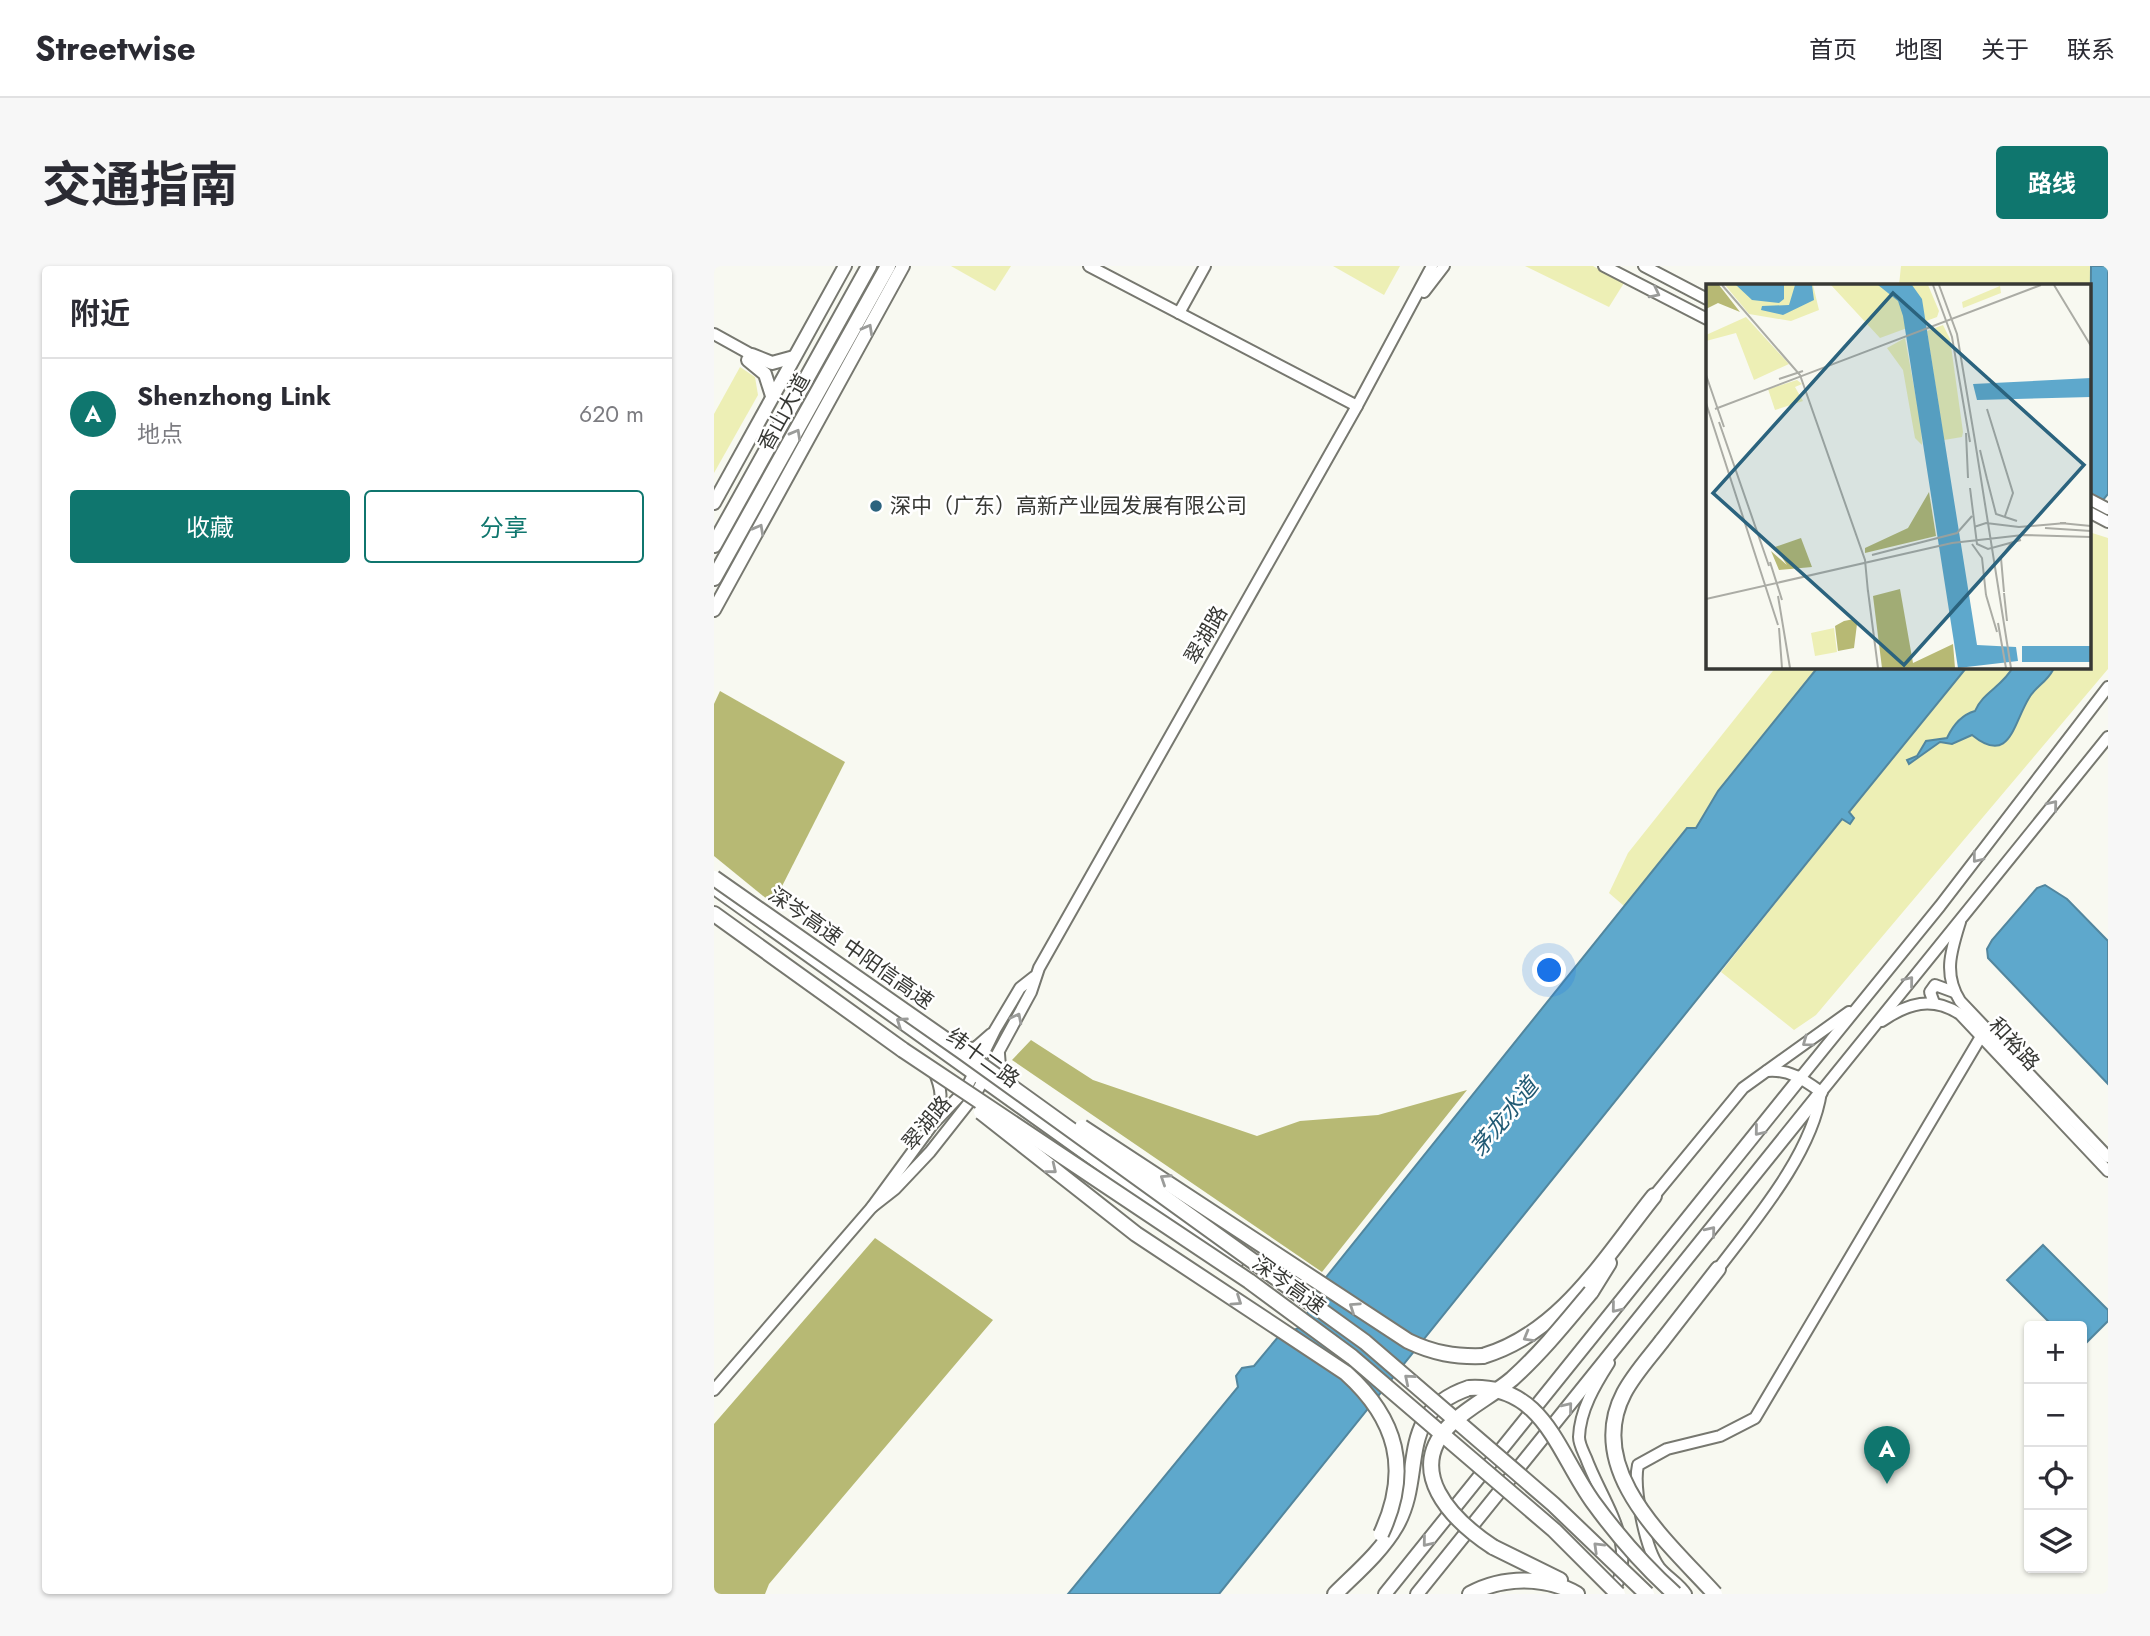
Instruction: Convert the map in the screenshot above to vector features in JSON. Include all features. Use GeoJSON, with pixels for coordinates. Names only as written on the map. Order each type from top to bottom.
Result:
{"type":"FeatureCollection","features":[{"type":"Feature","properties":{"kind":"highway","name":"香山大道"},"geometry":{"type":"LineString","coordinates":[[714,545],[869,266]]}},
{"type":"Feature","properties":{"kind":"highway","name":"香山大道"},"geometry":{"type":"LineString","coordinates":[[714,578],[888,266]]}},
{"type":"Feature","properties":{"kind":"highway","name":"深岑高速 中阳信高速"},"geometry":{"type":"LineString","coordinates":[[714,878],[963,1052]]}},
{"type":"Feature","properties":{"kind":"highway"},"geometry":{"type":"LineString","coordinates":[[714,913],[903,1049],[1136,1234],[1346,1373],[1367,1392],[1382,1414],[1396,1461],[1395,1498],[1384,1536]]}},
{"type":"Feature","properties":{"kind":"highway","name":"深岑高速"},"geometry":{"type":"LineString","coordinates":[[903,1049],[1249,1281],[1352,1357],[1555,1531],[1618,1594]]}},
{"type":"Feature","properties":{"kind":"highway"},"geometry":{"type":"LineString","coordinates":[[963,1052],[1163,1178],[1408,1341],[1425,1350],[1455,1357],[1483,1356],[1504,1350],[1541,1329],[1573,1297],[1654,1196]]}},
{"type":"Feature","properties":{"kind":"highway","name":"深岑高速"},"geometry":{"type":"LineString","coordinates":[[963,1052],[1365,1342],[1553,1504],[1647,1594]]}},
{"type":"Feature","properties":{"kind":"highway"},"geometry":{"type":"LineString","coordinates":[[1579,1594],[1554,1576],[1493,1547],[1454,1517],[1441,1500],[1432,1479],[1433,1457],[1438,1440],[1450,1424],[1510,1380],[1591,1292],[1624,1234]]}},
{"type":"Feature","properties":{"kind":"highway"},"geometry":{"type":"LineString","coordinates":[[1715,1594],[1643,1514],[1627,1488],[1617,1461],[1614,1429],[1623,1395],[1718,1269]]}},
{"type":"Feature","properties":{"kind":"highway"},"geometry":{"type":"LineString","coordinates":[[1335,1594],[1355,1574],[1403,1511],[1415,1442],[1422,1424],[1434,1408],[1451,1394],[1487,1387],[1510,1392],[1544,1420],[1606,1518],[1675,1594]]}},
{"type":"Feature","properties":{"kind":"highway"},"geometry":{"type":"LineString","coordinates":[[1470,1594],[1494,1584],[1528,1580],[1565,1587],[1579,1594]]}},
{"type":"Feature","properties":{"kind":"main road"},"geometry":{"type":"LineString","coordinates":[[714,503],[845,266]]}},
{"type":"Feature","properties":{"kind":"main road"},"geometry":{"type":"LineString","coordinates":[[714,610],[903,266]]}},
{"type":"Feature","properties":{"kind":"main road"},"geometry":{"type":"LineString","coordinates":[[750,358],[772,363],[794,357]]}},
{"type":"Feature","properties":{"kind":"main road"},"geometry":{"type":"LineString","coordinates":[[750,358],[765,374],[772,396]]}},
{"type":"Feature","properties":{"kind":"main road"},"geometry":{"type":"LineString","coordinates":[[714,532],[733,512]]}},
{"type":"Feature","properties":{"kind":"main road"},"geometry":{"type":"LineString","coordinates":[[726,590],[747,520]]}},
{"type":"Feature","properties":{"kind":"main road"},"geometry":{"type":"LineString","coordinates":[[1385,1594],[1801,1077]]}},
{"type":"Feature","properties":{"kind":"main road"},"geometry":{"type":"LineString","coordinates":[[1418,1594],[1821,1092]]}},
{"type":"Feature","properties":{"kind":"street"},"geometry":{"type":"LineString","coordinates":[[1089,266],[1357,407]]}},
{"type":"Feature","properties":{"kind":"street"},"geometry":{"type":"LineString","coordinates":[[1179,313],[1205,266]]}},
{"type":"Feature","properties":{"kind":"street","name":"翠湖路"},"geometry":{"type":"LineString","coordinates":[[714,1390],[873,1207],[932,1125],[984,1083],[1031,992],[1034,977],[1357,407],[1432,266]]}},
{"type":"Feature","properties":{"kind":"street","name":"翠湖路"},"geometry":{"type":"LineString","coordinates":[[1410,311],[1444,266]]}},
{"type":"Feature","properties":{"kind":"street"},"geometry":{"type":"LineString","coordinates":[[1604,266],[1706,318]]}},
{"type":"Feature","properties":{"kind":"street"},"geometry":{"type":"LineString","coordinates":[[1644,266],[1706,298]]}},
{"type":"Feature","properties":{"kind":"street"},"geometry":{"type":"LineString","coordinates":[[714,334],[750,358]]}},
{"type":"Feature","properties":{"kind":"street"},"geometry":{"type":"LineString","coordinates":[[714,342],[750,358]]}},
{"type":"Feature","properties":{"kind":"street"},"geometry":{"type":"LineString","coordinates":[[2091,500],[2108,509]]}},
{"type":"Feature","properties":{"kind":"street"},"geometry":{"type":"LineString","coordinates":[[2091,513],[2108,522]]}},
{"type":"Feature","properties":{"kind":"street"},"geometry":{"type":"LineString","coordinates":[[1801,1077],[1863,1002],[2108,687]]}},
{"type":"Feature","properties":{"kind":"street"},"geometry":{"type":"LineString","coordinates":[[1718,1269],[1756,1218],[1807,1137],[1818,1113],[1821,1092],[1870,1028],[2108,737]]}},
{"type":"Feature","properties":{"kind":"street","name":"纬十二路"},"geometry":{"type":"LineString","coordinates":[[714,889],[1237,1263]]}},
{"type":"Feature","properties":{"kind":"street"},"geometry":{"type":"LineString","coordinates":[[714,913],[1187,1244],[1196,1233]]}},
{"type":"Feature","properties":{"kind":"street"},"geometry":{"type":"LineString","coordinates":[[1954,992],[1949,963],[1962,916]]}},
{"type":"Feature","properties":{"kind":"street","name":"翠湖路"},"geometry":{"type":"LineString","coordinates":[[873,1207],[895,1189],[950,1127],[971,1092],[974,1074],[995,1030],[1020,988],[1034,977]]}},
{"type":"Feature","properties":{"kind":"street"},"geometry":{"type":"LineString","coordinates":[[1870,1028],[1897,1010],[1913,1004],[1934,1003],[1930,992],[1934,986],[1941,985],[1954,992]]}},
{"type":"Feature","properties":{"kind":"street","name":"和裕路"},"geometry":{"type":"LineString","coordinates":[[1954,992],[1984,1033],[2108,1171]]}},
{"type":"Feature","properties":{"kind":"street"},"geometry":{"type":"LineString","coordinates":[[1654,1196],[1733,1099],[1764,1071],[1863,1002]]}},
{"type":"Feature","properties":{"kind":"street","name":"和裕路"},"geometry":{"type":"LineString","coordinates":[[1934,1003],[1960,1014],[1984,1033],[2108,1157]]}},
{"type":"Feature","properties":{"kind":"street"},"geometry":{"type":"LineString","coordinates":[[931,1044],[975,1048],[995,1030]]}},
{"type":"Feature","properties":{"kind":"street"},"geometry":{"type":"LineString","coordinates":[[1686,1594],[1652,1556],[1636,1475],[1638,1465],[1667,1449],[1720,1436],[1755,1418],[1984,1033]]}},
{"type":"Feature","properties":{"kind":"street"},"geometry":{"type":"LineString","coordinates":[[999,1054],[1000,1067],[1022,1110]]}},
{"type":"Feature","properties":{"kind":"street"},"geometry":{"type":"LineString","coordinates":[[929,1063],[942,1090],[941,1104],[932,1125]]}},
{"type":"Feature","properties":{"kind":"street"},"geometry":{"type":"LineString","coordinates":[[1764,1071],[1778,1070],[1801,1077],[1821,1092]]}},
{"type":"Feature","properties":{"kind":"street"},"geometry":{"type":"LineString","coordinates":[[950,1127],[967,1112],[979,1111],[1038,1139]]}},
{"type":"Feature","properties":{"kind":"street"},"geometry":{"type":"LineString","coordinates":[[1612,1594],[1620,1581],[1623,1552],[1616,1521],[1579,1439],[1585,1407],[1621,1342]]}},
{"type":"Feature","properties":{"kind":"green space"},"geometry":{"type":"Polygon","coordinates":[[[951,266],[1011,266],[995,291],[951,266]]]}},
{"type":"Feature","properties":{"kind":"green space"},"geometry":{"type":"Polygon","coordinates":[[[1333,266],[1400,266],[1384,295],[1333,266]]]}},
{"type":"Feature","properties":{"kind":"green space"},"geometry":{"type":"Polygon","coordinates":[[[1525,266],[1593,266],[1624,283],[1609,307],[1525,266]]]}},
{"type":"Feature","properties":{"kind":"green space"},"geometry":{"type":"Polygon","coordinates":[[[1901,266],[2108,266],[2091,460],[2091,284],[1899,284],[1901,266]]]}},
{"type":"Feature","properties":{"kind":"green space"},"geometry":{"type":"Polygon","coordinates":[[[740,367],[755,377],[758,395],[714,473],[714,414],[740,367]]]}},
{"type":"Feature","properties":{"kind":"green space"},"geometry":{"type":"Polygon","coordinates":[[[2091,533],[2108,538],[2108,669],[1816,1015],[1794,1030],[1721,972],[1843,818],[1849,824],[1854,818],[1849,812],[1966,668],[2091,668],[2091,533]]]}},
{"type":"Feature","properties":{"kind":"green space"},"geometry":{"type":"Polygon","coordinates":[[[1775,668],[1817,668],[1718,791],[1696,828],[1687,829],[1624,906],[1609,893],[1628,853],[1775,668]]]}},
{"type":"Feature","properties":{"kind":"green space"},"geometry":{"type":"Polygon","coordinates":[[[720,691],[845,762],[773,904],[714,856],[714,704],[720,691]]]}},
{"type":"Feature","properties":{"kind":"green space"},"geometry":{"type":"Polygon","coordinates":[[[1031,1040],[1093,1080],[1257,1136],[1300,1121],[1378,1115],[1467,1090],[1322,1272],[1012,1060],[1031,1040]]]}},
{"type":"Feature","properties":{"kind":"green space"},"geometry":{"type":"Polygon","coordinates":[[[875,1238],[993,1320],[769,1584],[765,1594],[714,1594],[714,1424],[875,1238]]]}},
{"type":"Feature","properties":{"kind":"water"},"geometry":{"type":"Polygon","coordinates":[[[2091,266],[2108,266],[2108,494],[2091,515],[2091,284],[2091,266]]]}},
{"type":"Feature","properties":{"kind":"water","name":"茅龙水道"},"geometry":{"type":"Polygon","coordinates":[[[1817,668],[1966,668],[1849,812],[1854,818],[1850,824],[1842,819],[1219,1594],[1068,1594],[1238,1387],[1236,1376],[1242,1368],[1254,1366],[1278,1337],[1303,1326],[1315,1291],[1687,828],[1696,828],[1718,791],[1817,668]]]}},
{"type":"Feature","properties":{"kind":"water"},"geometry":{"type":"Polygon","coordinates":[[[2012,668],[2053,670],[2032,694],[2009,738],[2003,744],[1995,746],[1972,735],[1952,744],[1940,742],[1909,764],[1907,760],[1917,756],[1926,741],[1947,738],[1958,721],[1975,711],[1982,699],[2012,668]]]}},
{"type":"Feature","properties":{"kind":"water"},"geometry":{"type":"Polygon","coordinates":[[[2045,885],[2067,899],[2108,941],[2108,1084],[1988,958],[1987,949],[1992,940],[2037,888],[2045,885]]]}},
{"type":"Feature","properties":{"kind":"water"},"geometry":{"type":"Polygon","coordinates":[[[2043,1245],[2108,1310],[2108,1321],[2087,1342],[2087,1321],[2048,1321],[2007,1280],[2043,1245]]]}},
{"type":"Feature","properties":{"kind":"place","name":"深中（广东）高新产业园发展有限公司"},"geometry":{"type":"Point","coordinates":[876,506]}},
{"type":"Feature","properties":{"kind":"place","name":"Shenzhong Link"},"geometry":{"type":"Point","coordinates":[1887,1484]}}]}
